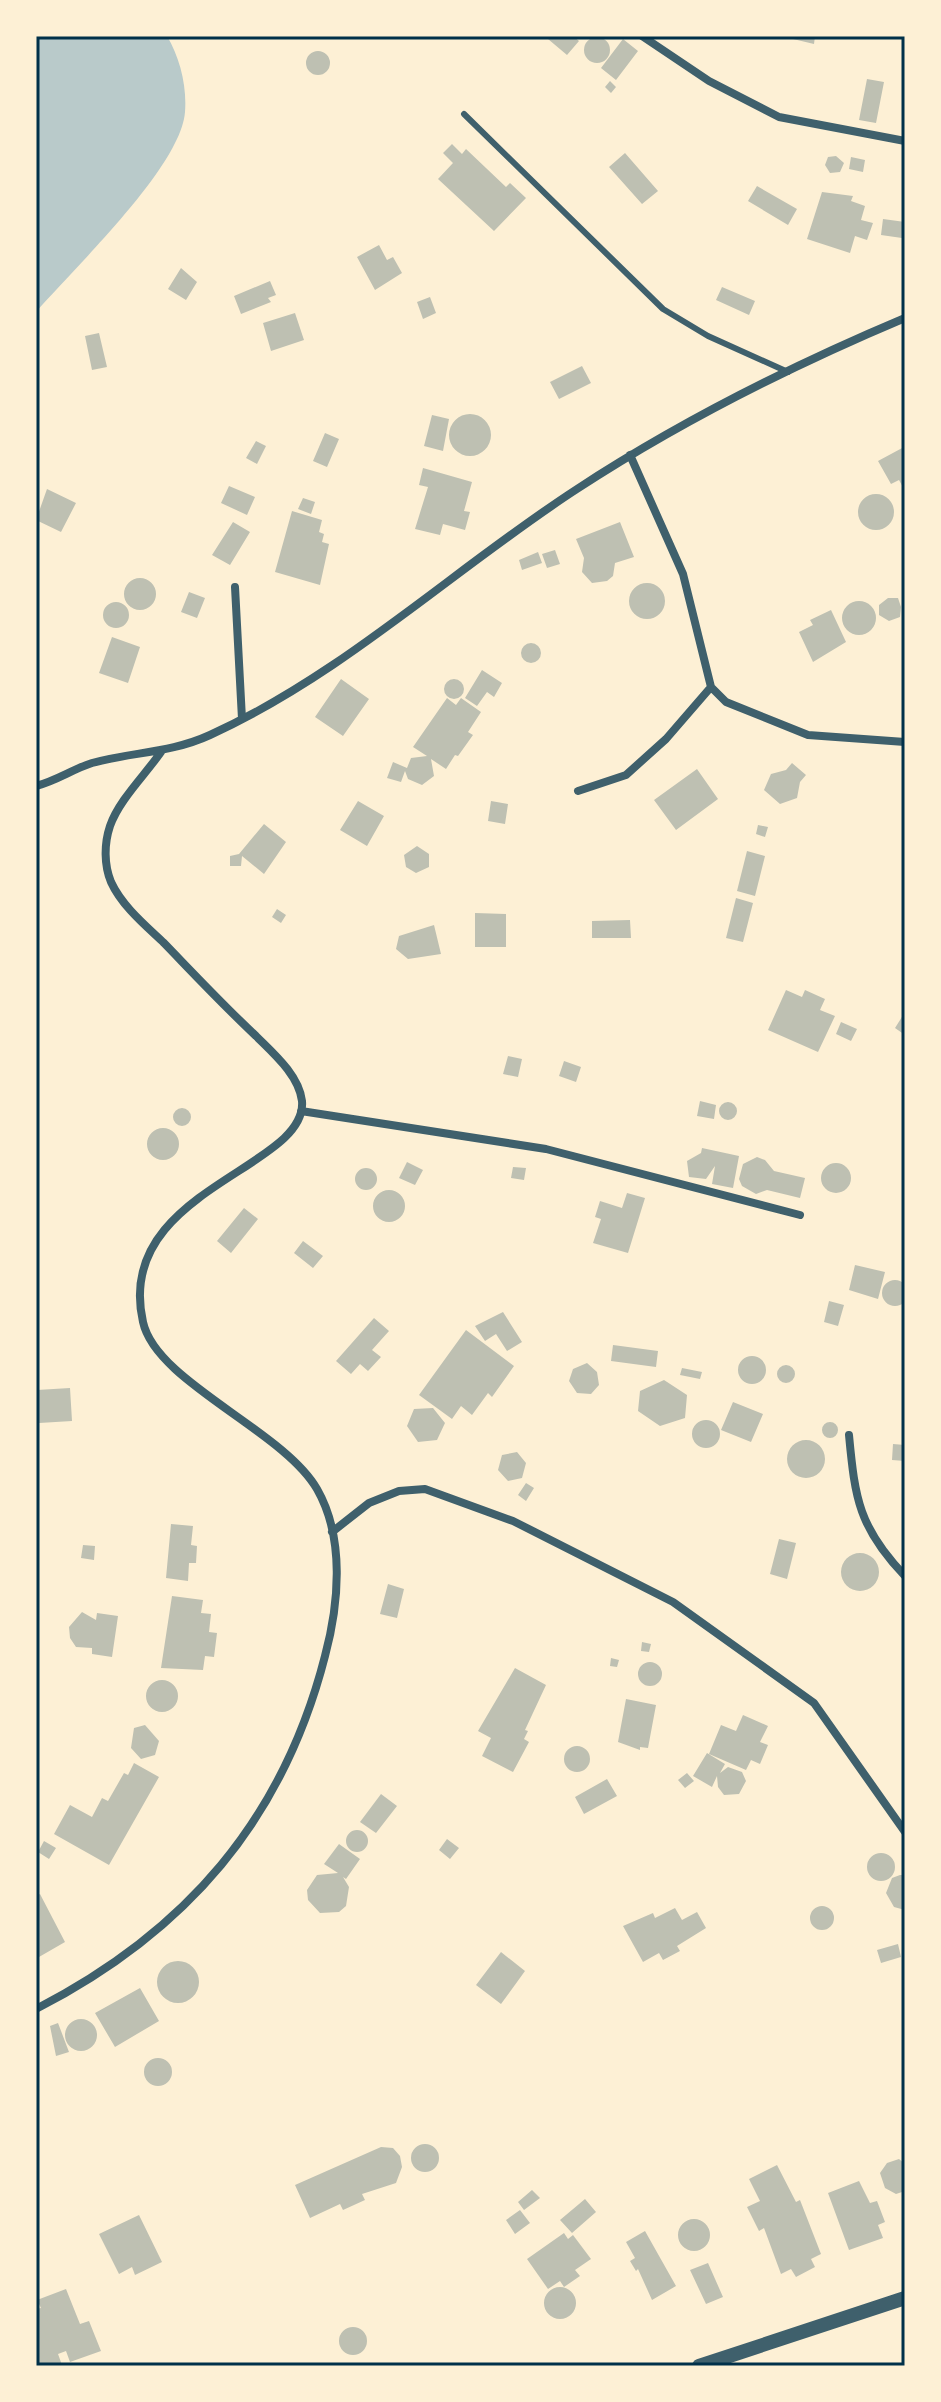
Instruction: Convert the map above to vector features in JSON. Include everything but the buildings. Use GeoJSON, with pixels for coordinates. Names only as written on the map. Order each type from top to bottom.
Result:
{"type":"FeatureCollection","features":[{"type":"Feature","properties":{"kind":"street"},"geometry":{"type":"LineString","coordinates":[[642,36],[709,81],[779,117],[905,141]]}},
{"type":"Feature","properties":{"kind":"street"},"geometry":{"type":"LineString","coordinates":[[36,786],[93,763],[161,752],[209,736],[242,719],[335,662],[448,578],[630,455],[721,402],[905,318]]}},
{"type":"Feature","properties":{"kind":"street"},"geometry":{"type":"LineString","coordinates":[[630,455],[683,574],[711,687],[726,702],[808,735],[905,742]]}},
{"type":"Feature","properties":{"kind":"street"},"geometry":{"type":"LineString","coordinates":[[235,587],[242,719]]}},
{"type":"Feature","properties":{"kind":"street"},"geometry":{"type":"LineString","coordinates":[[578,791],[626,775],[666,739],[711,687]]}},
{"type":"Feature","properties":{"kind":"street"},"geometry":{"type":"LineString","coordinates":[[36,2009],[71,1991],[150,1937],[235,1848],[266,1806],[298,1743],[331,1633],[336,1569],[332,1532],[315,1486],[243,1418],[177,1369],[151,1343],[143,1326],[138,1283],[153,1247],[191,1201],[281,1142],[295,1126],[301,1111],[297,1083],[275,1054],[135,914],[110,879],[105,860],[111,824],[161,752]]}},
{"type":"Feature","properties":{"kind":"street"},"geometry":{"type":"LineString","coordinates":[[301,1111],[546,1149],[800,1215]]}},
{"type":"Feature","properties":{"kind":"street"},"geometry":{"type":"LineString","coordinates":[[849,1435],[855,1496],[867,1527],[905,1576]]}},
{"type":"Feature","properties":{"kind":"street"},"geometry":{"type":"LineString","coordinates":[[332,1532],[369,1503],[399,1491],[425,1489],[513,1521],[673,1602],[814,1703],[905,1832]]}},
{"type":"Feature","properties":{"kind":"street"},"geometry":{"type":"LineString","coordinates":[[699,2366],[905,2298]]}},
{"type":"Feature","properties":{"kind":"lane"},"geometry":{"type":"LineString","coordinates":[[464,114],[663,309],[708,336],[788,372]]}},
{"type":"Feature","properties":{"kind":"shaded area"},"geometry":{"type":"Polygon","coordinates":[[[36,36],[167,36],[182,72],[185,112],[179,135],[146,188],[36,312],[36,36]]]}}]}
